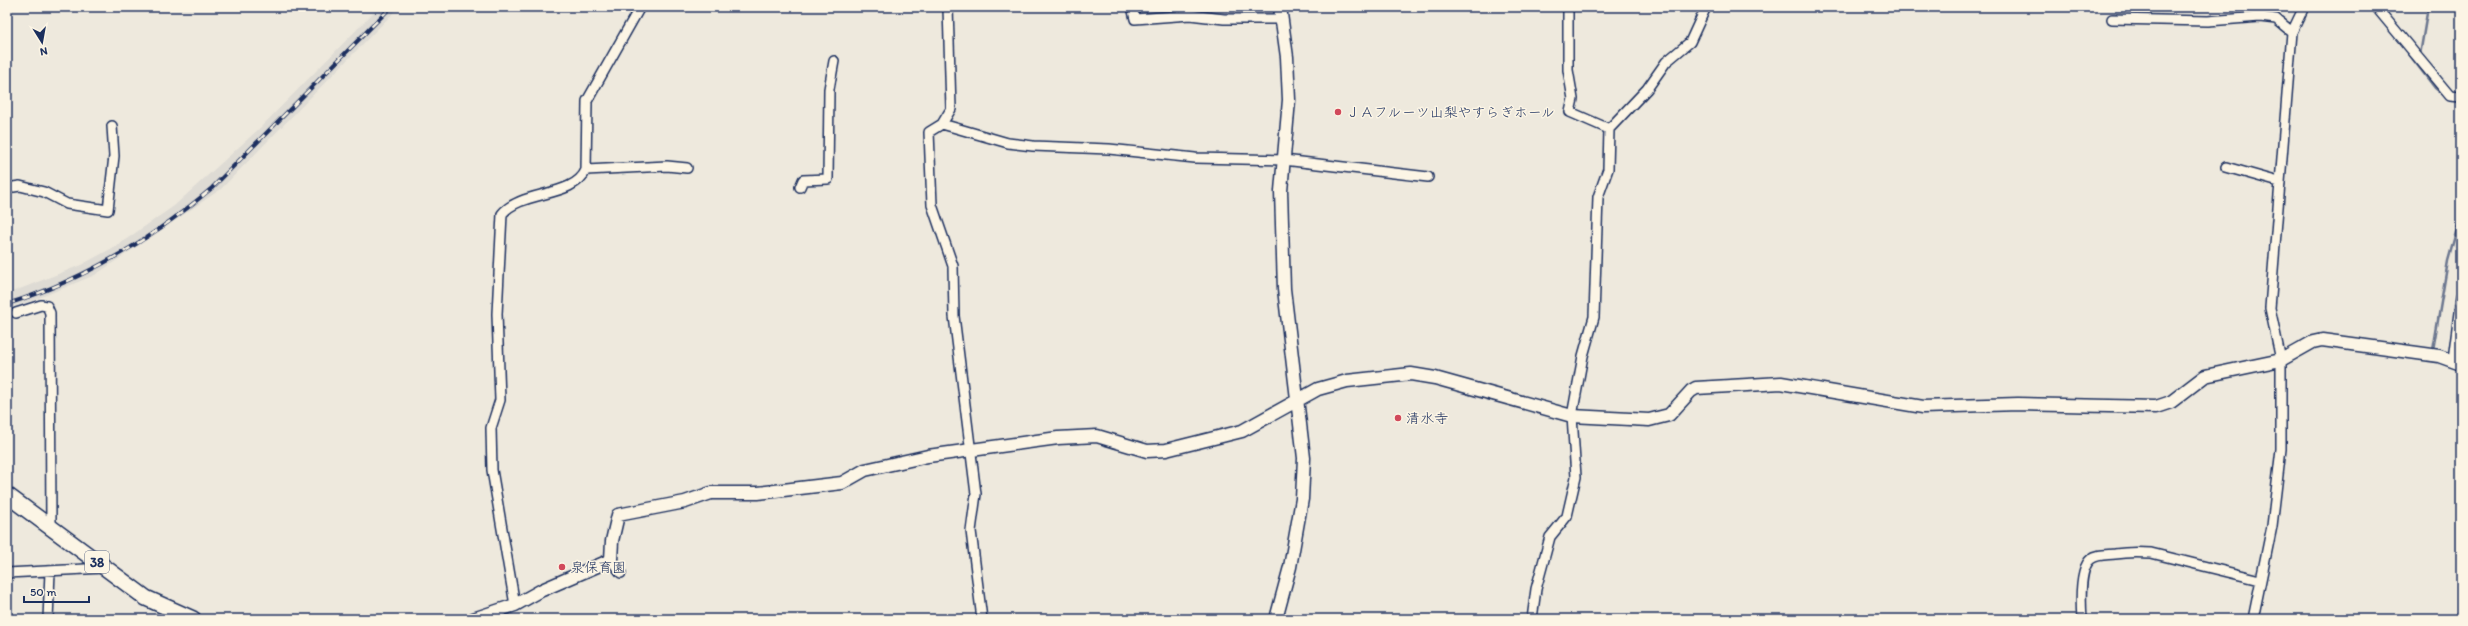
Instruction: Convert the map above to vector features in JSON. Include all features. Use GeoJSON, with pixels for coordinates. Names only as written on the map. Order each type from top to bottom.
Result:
{"type":"FeatureCollection","features":[{"type":"Feature","properties":{"kind":"main road","name":"38"},"geometry":{"type":"LineString","coordinates":[[7,494],[146,598],[193,619]]}},
{"type":"Feature","properties":{"kind":"street"},"geometry":{"type":"LineString","coordinates":[[515,605],[492,470],[491,428],[500,400],[497,314],[502,214],[507,208],[528,198],[578,181],[586,170],[587,102],[640,7]]}},
{"type":"Feature","properties":{"kind":"street"},"geometry":{"type":"LineString","coordinates":[[948,7],[951,109],[942,124],[929,132],[931,198],[953,266],[954,316],[969,450],[976,494],[971,531],[982,619]]}},
{"type":"Feature","properties":{"kind":"street"},"geometry":{"type":"LineString","coordinates":[[1132,7],[1135,19],[1190,15],[1224,19],[1280,13],[1287,57],[1289,100],[1281,191],[1284,288],[1304,458],[1302,499],[1290,567],[1276,619]]}},
{"type":"Feature","properties":{"kind":"street"},"geometry":{"type":"LineString","coordinates":[[1568,7],[1568,70],[1573,99],[1570,112],[1609,129]]}},
{"type":"Feature","properties":{"kind":"street"},"geometry":{"type":"LineString","coordinates":[[1532,619],[1536,589],[1550,537],[1567,516],[1576,477],[1572,416],[1583,356],[1594,317],[1598,197],[1608,169],[1609,129],[1647,89],[1666,62],[1690,42],[1706,7]]}},
{"type":"Feature","properties":{"kind":"street"},"geometry":{"type":"LineString","coordinates":[[2253,619],[2272,526],[2281,449],[2281,360],[2270,308],[2292,32],[2304,7]]}},
{"type":"Feature","properties":{"kind":"street"},"geometry":{"type":"LineString","coordinates":[[2376,7],[2450,96],[2461,97]]}},
{"type":"Feature","properties":{"kind":"street"},"geometry":{"type":"LineString","coordinates":[[2112,19],[2208,21],[2260,17],[2276,18],[2292,32]]}},
{"type":"Feature","properties":{"kind":"street"},"geometry":{"type":"LineString","coordinates":[[800,187],[803,180],[828,179],[829,90],[834,61]]}},
{"type":"Feature","properties":{"kind":"street"},"geometry":{"type":"LineString","coordinates":[[942,124],[1008,143],[1033,146],[1109,150],[1195,158],[1284,160],[1428,177]]}},
{"type":"Feature","properties":{"kind":"street"},"geometry":{"type":"LineString","coordinates":[[7,188],[20,186],[44,192],[67,204],[108,210],[114,156],[112,126]]}},
{"type":"Feature","properties":{"kind":"street"},"geometry":{"type":"LineString","coordinates":[[586,170],[667,166],[687,168]]}},
{"type":"Feature","properties":{"kind":"street"},"geometry":{"type":"LineString","coordinates":[[2226,167],[2279,182]]}},
{"type":"Feature","properties":{"kind":"street"},"geometry":{"type":"LineString","coordinates":[[621,573],[611,560],[612,541],[618,515],[685,502],[711,493],[758,493],[842,483],[865,470],[969,450],[1083,436],[1097,436],[1147,451],[1166,450],[1242,431],[1318,389],[1347,381],[1411,374],[1572,416],[1660,418],[1676,410],[1690,391],[1696,388],[1781,383],[1923,407],[2018,404],[2156,407],[2171,402],[2205,376],[2281,360],[2313,342],[2322,340],[2457,362],[2461,297]]}},
{"type":"Feature","properties":{"kind":"street"},"geometry":{"type":"LineString","coordinates":[[16,313],[41,306],[47,306],[50,313],[51,526]]}},
{"type":"Feature","properties":{"kind":"street"},"geometry":{"type":"LineString","coordinates":[[2082,619],[2081,590],[2086,567],[2090,560],[2097,556],[2135,551],[2151,553],[2260,580]]}},
{"type":"Feature","properties":{"kind":"street"},"geometry":{"type":"LineString","coordinates":[[472,619],[515,605],[542,590],[611,560]]}},
{"type":"Feature","properties":{"kind":"street"},"geometry":{"type":"LineString","coordinates":[[7,573],[105,568]]}},
{"type":"Feature","properties":{"kind":"street"},"geometry":{"type":"LineString","coordinates":[[48,619],[50,572]]}},
{"type":"Feature","properties":{"kind":"shaded area"},"geometry":{"type":"Polygon","coordinates":[[[379,7],[399,7],[221,189],[95,275],[34,300],[7,308],[7,294],[81,265],[118,245],[174,206],[261,127],[379,7]]]}},
{"type":"Feature","properties":{"kind":"waterway"},"geometry":{"type":"LineString","coordinates":[[2420,55],[2428,7]]}},
{"type":"Feature","properties":{"kind":"waterway"},"geometry":{"type":"LineString","coordinates":[[2408,53],[2435,88],[2445,96]]}},
{"type":"Feature","properties":{"kind":"waterway"},"geometry":{"type":"LineString","coordinates":[[2433,350],[2448,261],[2461,214]]}},
{"type":"Feature","properties":{"kind":"railway"},"geometry":{"type":"LineString","coordinates":[[7,304],[63,283],[90,270],[141,241],[189,207],[212,188],[391,7]]}},
{"type":"Feature","properties":{"kind":"place","name":"ＪＡフルーツ山梨やすらぎホール"},"geometry":{"type":"Point","coordinates":[1338,112]}},
{"type":"Feature","properties":{"kind":"place","name":"清水寺"},"geometry":{"type":"Point","coordinates":[1398,418]}},
{"type":"Feature","properties":{"kind":"place","name":"泉保育園"},"geometry":{"type":"Point","coordinates":[562,567]}}]}
